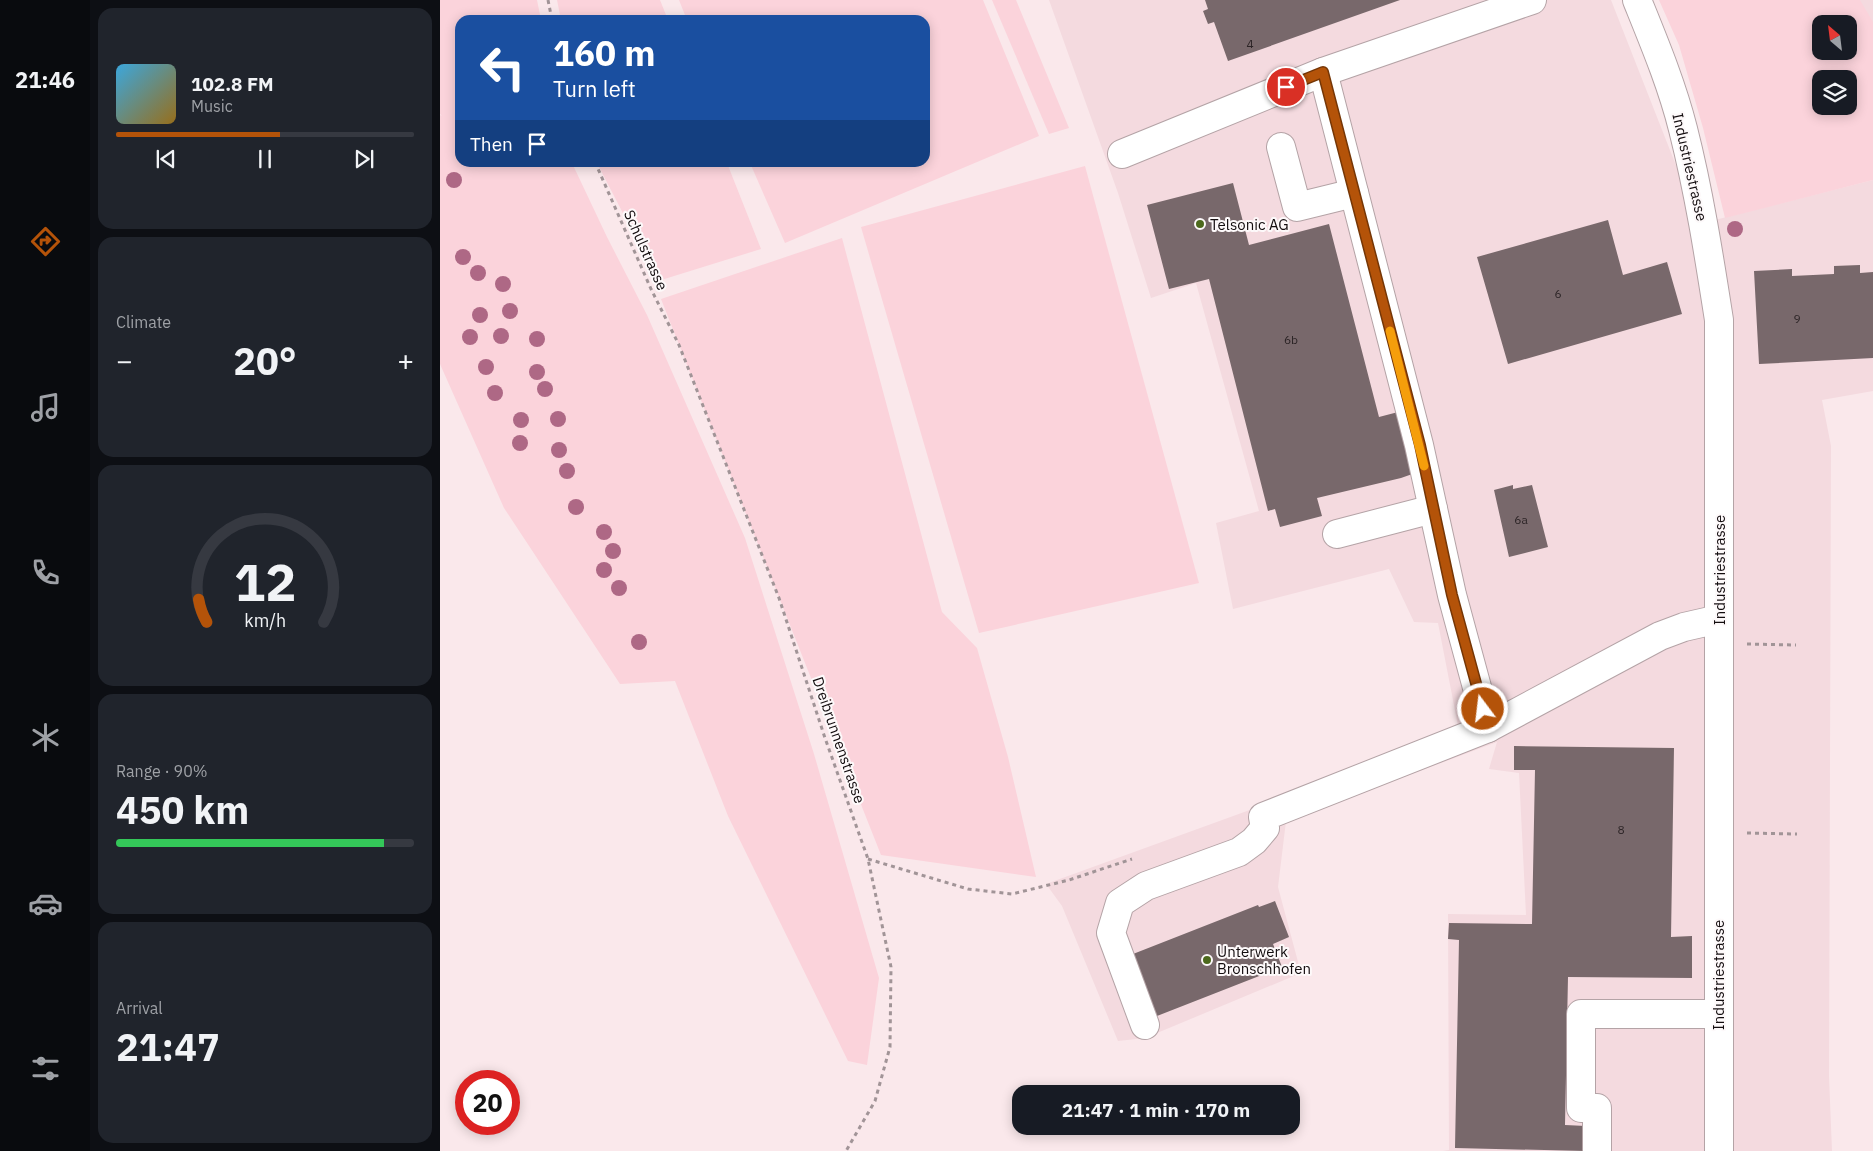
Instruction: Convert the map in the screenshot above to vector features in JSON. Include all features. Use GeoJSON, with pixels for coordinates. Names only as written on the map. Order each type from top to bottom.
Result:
{"type":"FeatureCollection","features":[{"type":"Feature","properties":{"kind":"street"},"geometry":{"type":"LineString","coordinates":[[1122,154],[1323,72],[1532,0]]}},
{"type":"Feature","properties":{"kind":"street","name":"Industriestrasse"},"geometry":{"type":"LineString","coordinates":[[1637,0],[1656,46],[1683,127],[1703,216],[1719,320],[1719,1151]]}},
{"type":"Feature","properties":{"kind":"street"},"geometry":{"type":"LineString","coordinates":[[1323,72],[1420,445],[1452,595],[1488,728]]}},
{"type":"Feature","properties":{"kind":"street"},"geometry":{"type":"LineString","coordinates":[[1281,147],[1296,207],[1354,193]]}},
{"type":"Feature","properties":{"kind":"street"},"geometry":{"type":"LineString","coordinates":[[1337,534],[1433,509]]}},
{"type":"Feature","properties":{"kind":"street"},"geometry":{"type":"LineString","coordinates":[[1145,1025],[1112,933],[1120,903],[1146,886],[1239,852],[1254,841],[1265,828],[1264,817],[1488,728],[1660,636],[1684,627],[1719,632]]}},
{"type":"Feature","properties":{"kind":"street"},"geometry":{"type":"LineString","coordinates":[[1597,1151],[1597,1108],[1581,1108],[1581,1014],[1718,1014]]}},
{"type":"Feature","properties":{"kind":"path"},"geometry":{"type":"LineString","coordinates":[[548,0],[551,15]]}},
{"type":"Feature","properties":{"kind":"path","name":"Schulstrasse"},"geometry":{"type":"LineString","coordinates":[[597,167],[651,289],[679,345]]}},
{"type":"Feature","properties":{"kind":"path","name":"Dreibrunnenstrasse"},"geometry":{"type":"LineString","coordinates":[[679,345],[779,598],[825,738],[868,859],[891,967],[890,1047],[875,1101],[846,1151]]}},
{"type":"Feature","properties":{"kind":"path"},"geometry":{"type":"LineString","coordinates":[[1719,632],[1796,645]]}},
{"type":"Feature","properties":{"kind":"path"},"geometry":{"type":"LineString","coordinates":[[1719,832],[1797,834]]}},
{"type":"Feature","properties":{"kind":"path"},"geometry":{"type":"LineString","coordinates":[[868,859],[968,889],[1012,894],[1069,880],[1134,859]]}},
{"type":"Feature","properties":{"kind":"shaded area"},"geometry":{"type":"Polygon","coordinates":[[[440,0],[537,0],[540,15],[455,15],[455,167],[574,167],[647,315],[745,538],[814,754],[879,978],[867,1065],[848,1061],[728,816],[675,681],[620,684],[504,508],[440,364],[440,115],[442,116],[440,114],[440,0]]]}},
{"type":"Feature","properties":{"kind":"shaded area"},"geometry":{"type":"Polygon","coordinates":[[[557,0],[660,0],[666,15],[560,15],[557,0]]]}},
{"type":"Feature","properties":{"kind":"shaded area"},"geometry":{"type":"Polygon","coordinates":[[[679,0],[983,0],[1039,136],[785,243],[752,167],[930,167],[930,15],[685,15],[679,0]]]}},
{"type":"Feature","properties":{"kind":"shaded area"},"geometry":{"type":"Polygon","coordinates":[[[992,0],[1016,0],[1069,128],[1049,134],[992,0]]]}},
{"type":"Feature","properties":{"kind":"shaded area"},"geometry":{"type":"Polygon","coordinates":[[[1049,0],[1611,0],[1699,224],[1873,180],[1873,391],[1822,400],[1831,446],[1829,1076],[1832,1151],[1443,1151],[1449,1150],[1448,914],[1526,915],[1519,773],[1489,769],[1497,742],[1286,821],[1278,887],[1301,973],[1145,1038],[1118,1041],[1062,906],[1046,884],[1269,803],[1458,726],[1438,623],[1414,622],[1389,569],[1233,609],[1216,523],[1259,511],[1196,283],[1151,298],[1118,193],[1049,0]]]}},
{"type":"Feature","properties":{"kind":"shaded area"},"geometry":{"type":"Polygon","coordinates":[[[1659,0],[1860,0],[1873,22],[1873,180],[1725,218],[1703,128],[1679,45],[1659,0]]]}},
{"type":"Feature","properties":{"kind":"shaded area"},"geometry":{"type":"Polygon","coordinates":[[[1851,0],[1873,0],[1873,42],[1851,0]]]}},
{"type":"Feature","properties":{"kind":"shaded area"},"geometry":{"type":"Polygon","coordinates":[[[1085,166],[1199,583],[979,633],[861,227],[1085,166]]]}},
{"type":"Feature","properties":{"kind":"shaded area"},"geometry":{"type":"Polygon","coordinates":[[[599,167],[729,167],[761,249],[658,281],[599,167]]]}},
{"type":"Feature","properties":{"kind":"shaded area"},"geometry":{"type":"Polygon","coordinates":[[[842,238],[942,612],[977,648],[1008,757],[1036,877],[881,855],[661,299],[842,238]]]}},
{"type":"Feature","properties":{"kind":"building"},"geometry":{"type":"Polygon","coordinates":[[[1205,0],[1400,0],[1228,61],[1214,22],[1208,24],[1203,11],[1208,9],[1205,0]]]}},
{"type":"Feature","properties":{"kind":"building"},"geometry":{"type":"Polygon","coordinates":[[[1233,183],[1249,245],[1329,224],[1379,417],[1402,411],[1418,472],[1401,478],[1317,498],[1322,516],[1280,527],[1275,509],[1268,511],[1209,279],[1169,289],[1147,205],[1233,183]]]}},
{"type":"Feature","properties":{"kind":"building"},"geometry":{"type":"Polygon","coordinates":[[[1608,220],[1623,275],[1667,262],[1682,314],[1508,364],[1477,257],[1608,220]]]}},
{"type":"Feature","properties":{"kind":"building"},"geometry":{"type":"Polygon","coordinates":[[[1860,265],[1860,273],[1873,272],[1873,358],[1759,364],[1754,271],[1792,269],[1792,276],[1834,274],[1834,266],[1860,265]]]}},
{"type":"Feature","properties":{"kind":"building"},"geometry":{"type":"Polygon","coordinates":[[[1513,485],[1513,489],[1532,485],[1548,547],[1509,557],[1494,490],[1513,485]]]}},
{"type":"Feature","properties":{"kind":"building"},"geometry":{"type":"Polygon","coordinates":[[[1514,746],[1674,748],[1671,937],[1692,936],[1692,978],[1568,977],[1565,1125],[1586,1126],[1586,1151],[1455,1148],[1459,940],[1448,939],[1449,923],[1532,924],[1535,770],[1514,770],[1514,746]]]}},
{"type":"Feature","properties":{"kind":"building","name":"Unterwerk Bronschhofen"},"geometry":{"type":"Polygon","coordinates":[[[1275,901],[1289,937],[1273,944],[1282,967],[1157,1016],[1133,954],[1258,905],[1259,907],[1275,901]]]}},
{"type":"Feature","properties":{"kind":"slow traffic"},"geometry":{"type":"LineString","coordinates":[[1390,331],[1424,466]]}},
{"type":"Feature","properties":{"kind":"place","name":"Telsonic AG"},"geometry":{"type":"Point","coordinates":[1200,224]}},
{"type":"Feature","properties":{"kind":"place","name":"Unterwerk Bronschhofen"},"geometry":{"type":"Point","coordinates":[1207,960]}},
{"type":"Feature","properties":{"kind":"route"},"geometry":{"type":"LineString","coordinates":[[1286,87],[1323,72],[1420,445],[1452,595],[1483,709]]}}]}
